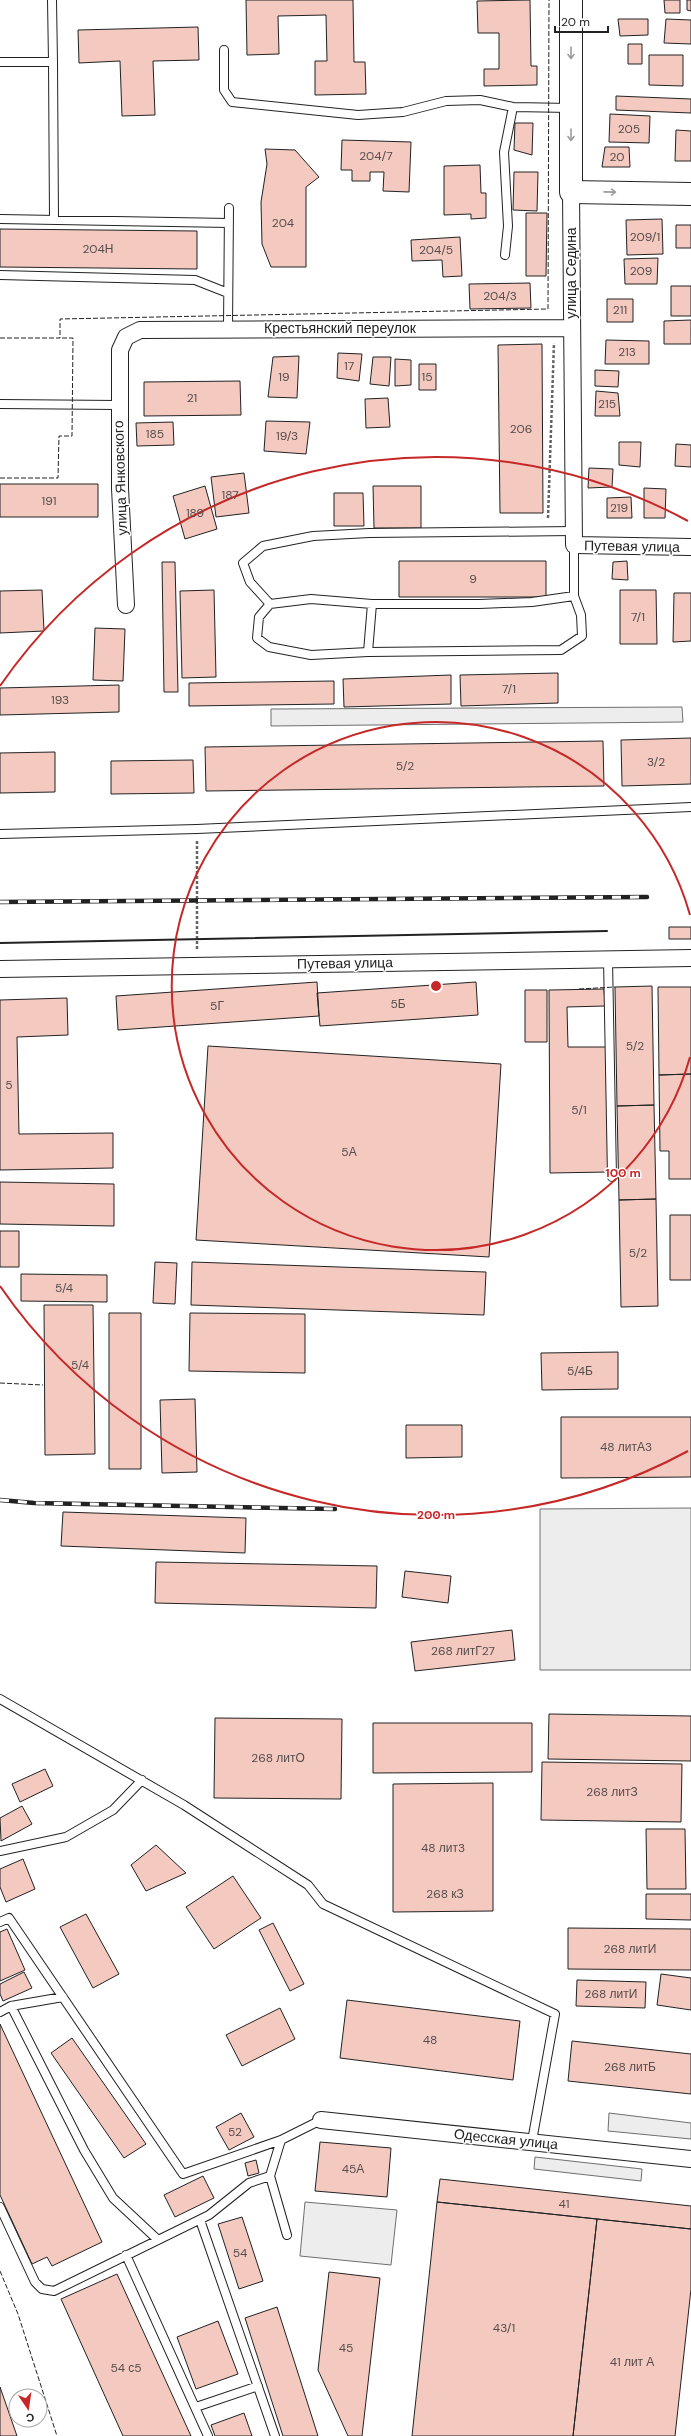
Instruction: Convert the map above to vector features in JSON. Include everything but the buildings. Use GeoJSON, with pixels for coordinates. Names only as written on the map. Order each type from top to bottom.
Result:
{"type":"FeatureCollection","features":[{"type":"Feature","properties":{"kind":"main road","name":"улица Седина"},"geometry":{"type":"LineString","coordinates":[[571,0],[571,192]]}},
{"type":"Feature","properties":{"kind":"main road"},"geometry":{"type":"LineString","coordinates":[[571,192],[691,194]]}},
{"type":"Feature","properties":{"kind":"street","name":"улица Седина"},"geometry":{"type":"LineString","coordinates":[[571,192],[574,538]]}},
{"type":"Feature","properties":{"kind":"street","name":"Крестьянский переулок"},"geometry":{"type":"LineString","coordinates":[[120,350],[126,338],[140,330],[571,328]]}},
{"type":"Feature","properties":{"kind":"street","name":"улица Янковского"},"geometry":{"type":"LineString","coordinates":[[120,350],[118,405],[126,605]]}},
{"type":"Feature","properties":{"kind":"street","name":"Путевая улица"},"geometry":{"type":"LineString","coordinates":[[574,538],[691,547]]}},
{"type":"Feature","properties":{"kind":"street","name":"Путевая улица"},"geometry":{"type":"LineString","coordinates":[[0,969],[691,958]]}},
{"type":"Feature","properties":{"kind":"street","name":"Одесская улица"},"geometry":{"type":"LineString","coordinates":[[321,2120],[532,2141],[691,2159]]}},
{"type":"Feature","properties":{"kind":"lane"},"geometry":{"type":"LineString","coordinates":[[52,0],[54,220]]}},
{"type":"Feature","properties":{"kind":"lane"},"geometry":{"type":"LineString","coordinates":[[224,50],[224,90],[232,102],[358,115],[403,112],[446,101],[480,100],[513,107],[572,108]]}},
{"type":"Feature","properties":{"kind":"lane"},"geometry":{"type":"LineString","coordinates":[[0,62],[53,62]]}},
{"type":"Feature","properties":{"kind":"lane"},"geometry":{"type":"LineString","coordinates":[[505,255],[508,226],[504,152],[513,107]]}},
{"type":"Feature","properties":{"kind":"lane"},"geometry":{"type":"LineString","coordinates":[[228,329],[229,208]]}},
{"type":"Feature","properties":{"kind":"lane"},"geometry":{"type":"LineString","coordinates":[[0,219],[229,223]]}},
{"type":"Feature","properties":{"kind":"lane"},"geometry":{"type":"LineString","coordinates":[[0,275],[195,280],[228,293]]}},
{"type":"Feature","properties":{"kind":"lane"},"geometry":{"type":"LineString","coordinates":[[0,404],[118,405]]}},
{"type":"Feature","properties":{"kind":"lane"},"geometry":{"type":"LineString","coordinates":[[270,604],[250,582],[244,563],[263,546],[313,536],[341,534],[548,531],[574,538],[574,596],[581,615],[582,636],[561,650],[368,652],[311,655],[269,647],[257,638],[259,617],[270,604],[311,600],[372,604],[532,602],[574,596]]}},
{"type":"Feature","properties":{"kind":"lane"},"geometry":{"type":"LineString","coordinates":[[368,652],[372,604]]}},
{"type":"Feature","properties":{"kind":"lane"},"geometry":{"type":"LineString","coordinates":[[0,834],[197,829],[691,807]]}},
{"type":"Feature","properties":{"kind":"lane"},"geometry":{"type":"LineString","coordinates":[[608,959],[612,1177]]}},
{"type":"Feature","properties":{"kind":"lane"},"geometry":{"type":"LineString","coordinates":[[0,1699],[184,1805],[308,1884],[323,1904],[555,2014],[532,2141]]}},
{"type":"Feature","properties":{"kind":"lane"},"geometry":{"type":"LineString","coordinates":[[0,1851],[66,1837],[114,1810],[142,1780]]}},
{"type":"Feature","properties":{"kind":"lane"},"geometry":{"type":"LineString","coordinates":[[0,1922],[9,1918],[183,2174],[281,2140],[321,2120]]}},
{"type":"Feature","properties":{"kind":"lane"},"geometry":{"type":"LineString","coordinates":[[0,2012],[11,2006],[63,1997]]}},
{"type":"Feature","properties":{"kind":"lane"},"geometry":{"type":"LineString","coordinates":[[11,2006],[84,2150],[113,2198],[158,2240]]}},
{"type":"Feature","properties":{"kind":"lane"},"geometry":{"type":"LineString","coordinates":[[281,2140],[270,2176],[287,2234]]}},
{"type":"Feature","properties":{"kind":"lane"},"geometry":{"type":"LineString","coordinates":[[0,2207],[35,2282],[42,2289],[54,2291],[200,2220],[209,2215],[249,2183],[270,2176]]}},
{"type":"Feature","properties":{"kind":"lane"},"geometry":{"type":"LineString","coordinates":[[200,2220],[275,2436]]}},
{"type":"Feature","properties":{"kind":"lane"},"geometry":{"type":"LineString","coordinates":[[126,2255],[208,2436]]}},
{"type":"Feature","properties":{"kind":"lane"},"geometry":{"type":"LineString","coordinates":[[196,2407],[258,2386]]}},
{"type":"Feature","properties":{"kind":"path"},"geometry":{"type":"LineString","coordinates":[[548,531],[554,328]]}},
{"type":"Feature","properties":{"kind":"path"},"geometry":{"type":"LineString","coordinates":[[197,829],[197,965]]}},
{"type":"Feature","properties":{"kind":"shaded area"},"geometry":{"type":"Polygon","coordinates":[[[682,707],[683,722],[271,726],[271,709],[682,707]]]}},
{"type":"Feature","properties":{"kind":"shaded area"},"geometry":{"type":"Polygon","coordinates":[[[691,1508],[691,1670],[540,1670],[540,1509],[691,1508]]]}},
{"type":"Feature","properties":{"kind":"shaded area"},"geometry":{"type":"Polygon","coordinates":[[[609,2113],[691,2123],[691,2139],[608,2131],[609,2113]]]}},
{"type":"Feature","properties":{"kind":"shaded area"},"geometry":{"type":"Polygon","coordinates":[[[535,2157],[642,2169],[641,2181],[534,2169],[535,2157]]]}},
{"type":"Feature","properties":{"kind":"shaded area"},"geometry":{"type":"Polygon","coordinates":[[[305,2202],[397,2210],[391,2265],[300,2256],[305,2202]]]}},
{"type":"Feature","properties":{"kind":"railway"},"geometry":{"type":"LineString","coordinates":[[0,902],[647,897]]}},
{"type":"Feature","properties":{"kind":"railway"},"geometry":{"type":"LineString","coordinates":[[0,1500],[34,1503],[335,1509]]}},
{"type":"Feature","properties":{"kind":"fence"},"geometry":{"type":"LineString","coordinates":[[0,338],[60,338],[60,319],[548,309],[549,0]]}},
{"type":"Feature","properties":{"kind":"fence"},"geometry":{"type":"LineString","coordinates":[[0,478],[58,478],[59,436],[72,436],[73,338],[60,338]]}},
{"type":"Feature","properties":{"kind":"fence"},"geometry":{"type":"LineString","coordinates":[[579,989],[615,987]]}},
{"type":"Feature","properties":{"kind":"fence"},"geometry":{"type":"LineString","coordinates":[[0,1383],[43,1385]]}},
{"type":"Feature","properties":{"kind":"fence"},"geometry":{"type":"LineString","coordinates":[[0,2271],[18,2314],[57,2436]]}},
{"type":"Feature","properties":{"kind":"wall"},"geometry":{"type":"LineString","coordinates":[[0,943],[607,931]]}}]}
